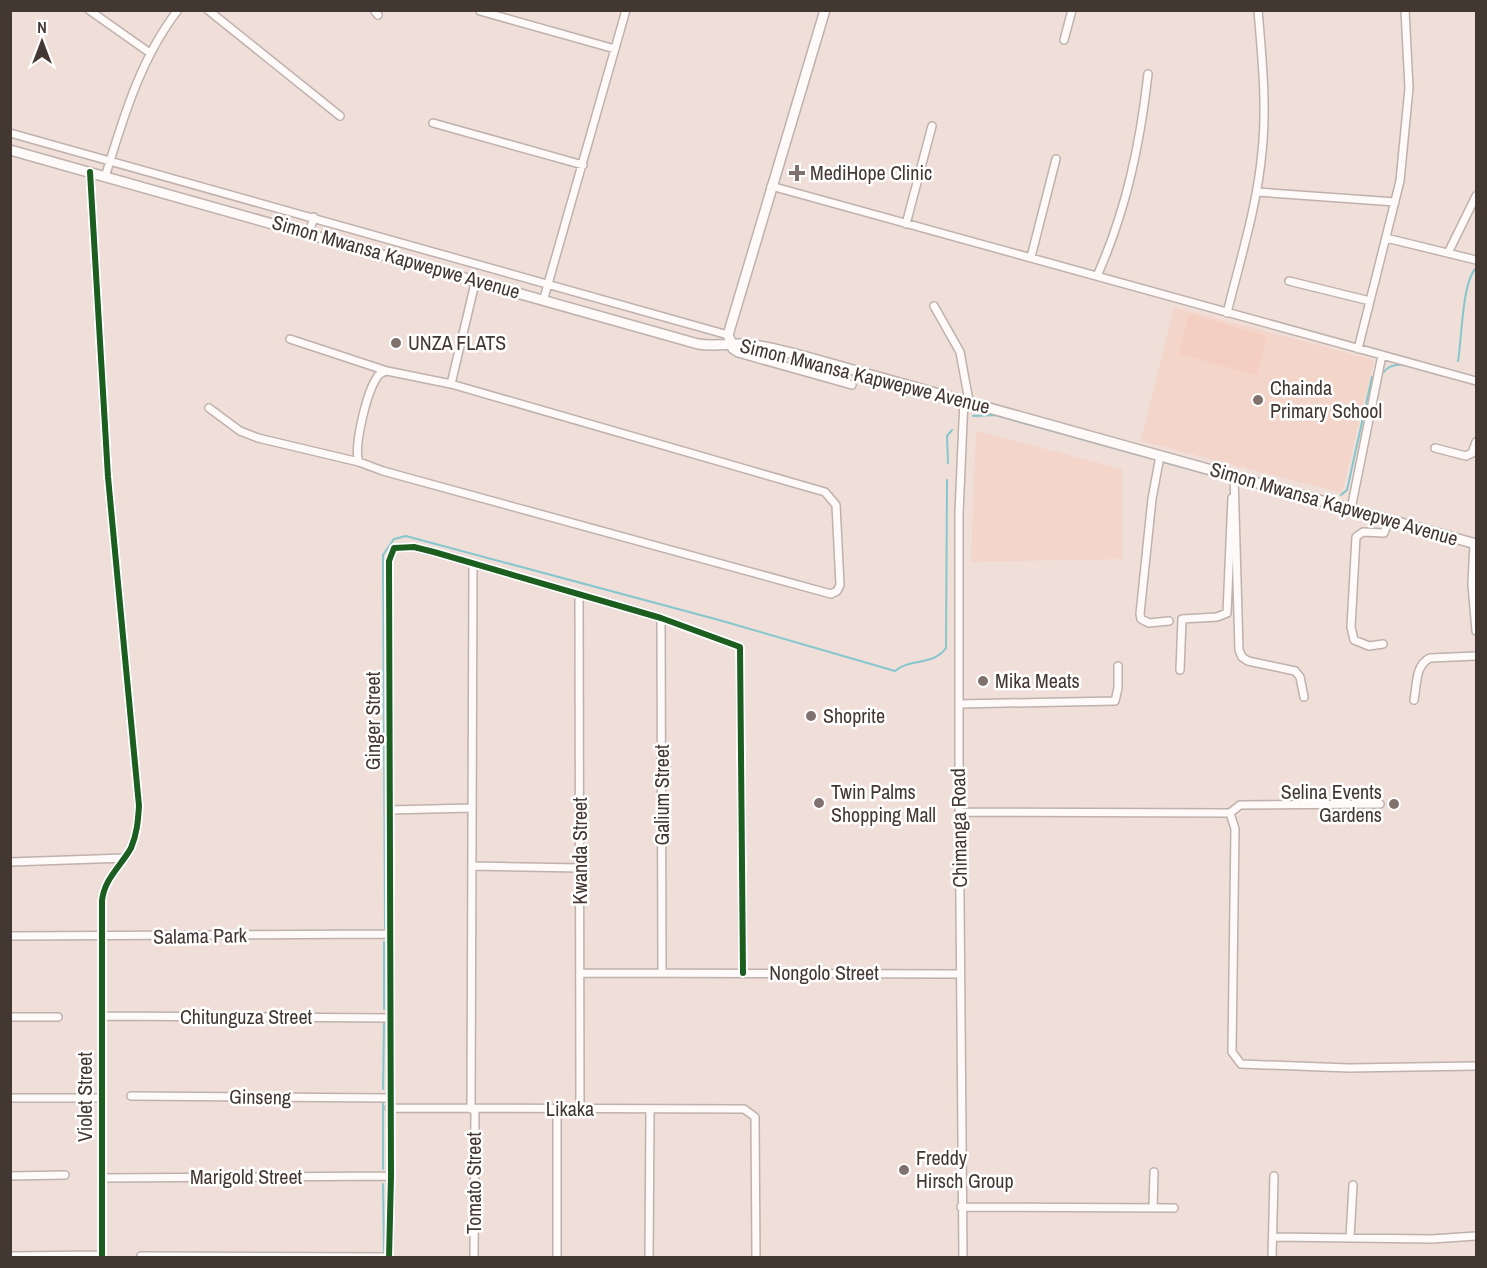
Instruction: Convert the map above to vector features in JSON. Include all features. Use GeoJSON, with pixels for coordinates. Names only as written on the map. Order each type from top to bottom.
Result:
{"type":"FeatureCollection","features":[{"type":"Feature","properties":{"kind":"main road"},"geometry":{"type":"LineString","coordinates":[[730,339],[771,186],[825,10]]}},
{"type":"Feature","properties":{"kind":"main road","name":"Simon Mwansa Kapwepwe Avenue"},"geometry":{"type":"LineString","coordinates":[[10,150],[544,298],[698,344],[714,346],[730,339],[756,345],[966,400],[1475,544]]}},
{"type":"Feature","properties":{"kind":"street"},"geometry":{"type":"LineString","coordinates":[[89,10],[150,53]]}},
{"type":"Feature","properties":{"kind":"street"},"geometry":{"type":"LineString","coordinates":[[105,177],[127,104],[150,53],[178,10]]}},
{"type":"Feature","properties":{"kind":"street"},"geometry":{"type":"LineString","coordinates":[[208,10],[340,116]]}},
{"type":"Feature","properties":{"kind":"street"},"geometry":{"type":"LineString","coordinates":[[544,298],[626,10]]}},
{"type":"Feature","properties":{"kind":"street"},"geometry":{"type":"LineString","coordinates":[[1064,40],[1072,10]]}},
{"type":"Feature","properties":{"kind":"street"},"geometry":{"type":"LineString","coordinates":[[1227,313],[1257,192],[1265,98],[1258,10]]}},
{"type":"Feature","properties":{"kind":"street"},"geometry":{"type":"LineString","coordinates":[[1358,349],[1400,181],[1408,110],[1406,10]]}},
{"type":"Feature","properties":{"kind":"street"},"geometry":{"type":"LineString","coordinates":[[480,11],[615,49]]}},
{"type":"Feature","properties":{"kind":"street"},"geometry":{"type":"LineString","coordinates":[[1097,276],[1109,249],[1133,171],[1148,74]]}},
{"type":"Feature","properties":{"kind":"street"},"geometry":{"type":"LineString","coordinates":[[433,123],[583,165]]}},
{"type":"Feature","properties":{"kind":"street"},"geometry":{"type":"LineString","coordinates":[[906,224],[932,126]]}},
{"type":"Feature","properties":{"kind":"street"},"geometry":{"type":"LineString","coordinates":[[10,133],[314,217],[730,339],[732,349],[738,353],[852,385]]}},
{"type":"Feature","properties":{"kind":"street"},"geometry":{"type":"LineString","coordinates":[[1031,258],[1056,159]]}},
{"type":"Feature","properties":{"kind":"street","name":"Violet Street"},"geometry":{"type":"LineString","coordinates":[[90,172],[108,466],[139,806],[135,836],[125,858],[103,890],[102,1256]]}},
{"type":"Feature","properties":{"kind":"street"},"geometry":{"type":"LineString","coordinates":[[771,186],[1476,381]]}},
{"type":"Feature","properties":{"kind":"street"},"geometry":{"type":"LineString","coordinates":[[1257,192],[1395,202]]}},
{"type":"Feature","properties":{"kind":"street"},"geometry":{"type":"LineString","coordinates":[[1448,252],[1476,196]]}},
{"type":"Feature","properties":{"kind":"street"},"geometry":{"type":"LineString","coordinates":[[309,233],[314,217]]}},
{"type":"Feature","properties":{"kind":"street"},"geometry":{"type":"LineString","coordinates":[[1386,238],[1476,260]]}},
{"type":"Feature","properties":{"kind":"street"},"geometry":{"type":"LineString","coordinates":[[451,384],[476,279]]}},
{"type":"Feature","properties":{"kind":"street"},"geometry":{"type":"LineString","coordinates":[[1288,281],[1370,302]]}},
{"type":"Feature","properties":{"kind":"street","name":"Chimanga Road"},"geometry":{"type":"LineString","coordinates":[[934,306],[960,352],[966,400],[959,513],[963,1257]]}},
{"type":"Feature","properties":{"kind":"street"},"geometry":{"type":"LineString","coordinates":[[209,408],[240,431],[258,438],[359,462],[831,594],[837,591],[840,585],[836,505],[825,492],[451,384],[387,371],[290,339]]}},
{"type":"Feature","properties":{"kind":"street"},"geometry":{"type":"LineString","coordinates":[[1351,509],[1383,355]]}},
{"type":"Feature","properties":{"kind":"street"},"geometry":{"type":"LineString","coordinates":[[359,462],[356,447],[372,387],[376,378],[387,371]]}},
{"type":"Feature","properties":{"kind":"street"},"geometry":{"type":"LineString","coordinates":[[1435,448],[1466,456],[1472,453],[1476,442]]}},
{"type":"Feature","properties":{"kind":"street"},"geometry":{"type":"LineString","coordinates":[[1161,456],[1152,499],[1140,614],[1141,618],[1149,623],[1169,621]]}},
{"type":"Feature","properties":{"kind":"street"},"geometry":{"type":"LineString","coordinates":[[1234,476],[1239,650],[1242,657],[1248,661],[1295,671],[1300,677],[1304,697]]}},
{"type":"Feature","properties":{"kind":"street"},"geometry":{"type":"LineString","coordinates":[[1180,670],[1182,619],[1217,617],[1227,613],[1230,505],[1234,493]]}},
{"type":"Feature","properties":{"kind":"street"},"geometry":{"type":"LineString","coordinates":[[1383,644],[1369,646],[1354,640],[1351,627],[1356,537],[1363,532],[1384,533],[1389,520]]}},
{"type":"Feature","properties":{"kind":"street"},"geometry":{"type":"LineString","coordinates":[[1475,544],[1472,584],[1476,632]]}},
{"type":"Feature","properties":{"kind":"street","name":"Ginger Street"},"geometry":{"type":"LineString","coordinates":[[388,1257],[391,1176],[389,1108],[390,553],[394,548],[414,547],[579,594],[661,618],[740,647],[743,973]]}},
{"type":"Feature","properties":{"kind":"street","name":"Tomato Street"},"geometry":{"type":"LineString","coordinates":[[473,564],[474,1257]]}},
{"type":"Feature","properties":{"kind":"street","name":"Kwanda Street"},"geometry":{"type":"LineString","coordinates":[[579,594],[580,1109]]}},
{"type":"Feature","properties":{"kind":"street","name":"Galium Street"},"geometry":{"type":"LineString","coordinates":[[661,618],[662,973]]}},
{"type":"Feature","properties":{"kind":"street"},"geometry":{"type":"LineString","coordinates":[[1414,700],[1419,668],[1424,661],[1430,658],[1476,656]]}},
{"type":"Feature","properties":{"kind":"street"},"geometry":{"type":"LineString","coordinates":[[959,704],[1115,701],[1118,688],[1118,666]]}},
{"type":"Feature","properties":{"kind":"street"},"geometry":{"type":"LineString","coordinates":[[960,812],[1230,813],[1240,805],[1380,804]]}},
{"type":"Feature","properties":{"kind":"street"},"geometry":{"type":"LineString","coordinates":[[389,810],[472,808]]}},
{"type":"Feature","properties":{"kind":"street"},"geometry":{"type":"LineString","coordinates":[[1230,813],[1235,829],[1232,1052],[1236,1060],[1241,1064],[1349,1068],[1476,1066]]}},
{"type":"Feature","properties":{"kind":"street"},"geometry":{"type":"LineString","coordinates":[[10,862],[125,858]]}},
{"type":"Feature","properties":{"kind":"street"},"geometry":{"type":"LineString","coordinates":[[473,866],[580,867]]}},
{"type":"Feature","properties":{"kind":"street","name":"Salama Park"},"geometry":{"type":"LineString","coordinates":[[10,936],[390,934]]}},
{"type":"Feature","properties":{"kind":"street","name":"Nongolo Street"},"geometry":{"type":"LineString","coordinates":[[580,973],[960,974]]}},
{"type":"Feature","properties":{"kind":"street","name":"Chitunguza Street"},"geometry":{"type":"LineString","coordinates":[[102,1016],[390,1018]]}},
{"type":"Feature","properties":{"kind":"street"},"geometry":{"type":"LineString","coordinates":[[10,1017],[58,1017]]}},
{"type":"Feature","properties":{"kind":"street","name":"Ginseng"},"geometry":{"type":"LineString","coordinates":[[131,1096],[389,1098]]}},
{"type":"Feature","properties":{"kind":"street"},"geometry":{"type":"LineString","coordinates":[[10,1098],[102,1098]]}},
{"type":"Feature","properties":{"kind":"street","name":"Likaka"},"geometry":{"type":"LineString","coordinates":[[389,1108],[744,1109],[755,1118],[756,1257]]}},
{"type":"Feature","properties":{"kind":"street"},"geometry":{"type":"LineString","coordinates":[[557,1109],[557,1257]]}},
{"type":"Feature","properties":{"kind":"street"},"geometry":{"type":"LineString","coordinates":[[649,1257],[650,1110]]}},
{"type":"Feature","properties":{"kind":"street"},"geometry":{"type":"LineString","coordinates":[[1153,1208],[1154,1172]]}},
{"type":"Feature","properties":{"kind":"street"},"geometry":{"type":"LineString","coordinates":[[10,1176],[65,1175]]}},
{"type":"Feature","properties":{"kind":"street","name":"Marigold Street"},"geometry":{"type":"LineString","coordinates":[[102,1178],[391,1176]]}},
{"type":"Feature","properties":{"kind":"street"},"geometry":{"type":"LineString","coordinates":[[1272,1257],[1274,1176]]}},
{"type":"Feature","properties":{"kind":"street"},"geometry":{"type":"LineString","coordinates":[[1350,1238],[1353,1185]]}},
{"type":"Feature","properties":{"kind":"street"},"geometry":{"type":"LineString","coordinates":[[961,1207],[1174,1208]]}},
{"type":"Feature","properties":{"kind":"street"},"geometry":{"type":"LineString","coordinates":[[1274,1237],[1432,1239],[1476,1236]]}},
{"type":"Feature","properties":{"kind":"street"},"geometry":{"type":"LineString","coordinates":[[10,1256],[102,1256]]}},
{"type":"Feature","properties":{"kind":"street"},"geometry":{"type":"LineString","coordinates":[[141,1256],[388,1257]]}},
{"type":"Feature","properties":{"kind":"shaded area","name":"Chainda Primary School"},"geometry":{"type":"Polygon","coordinates":[[[1174,307],[1374,360],[1342,493],[1141,441],[1174,307]]]}},
{"type":"Feature","properties":{"kind":"shaded area"},"geometry":{"type":"Polygon","coordinates":[[[1189,314],[1267,336],[1257,375],[1179,354],[1189,314]]]}},
{"type":"Feature","properties":{"kind":"shaded area"},"geometry":{"type":"Polygon","coordinates":[[[976,431],[1122,469],[1122,559],[971,562],[976,431]]]}},
{"type":"Feature","properties":{"kind":"waterway"},"geometry":{"type":"LineString","coordinates":[[1458,361],[1465,298],[1471,275],[1476,268]]}},
{"type":"Feature","properties":{"kind":"waterway"},"geometry":{"type":"LineString","coordinates":[[1384,372],[1389,367],[1404,365],[1445,376]]}},
{"type":"Feature","properties":{"kind":"waterway"},"geometry":{"type":"LineString","coordinates":[[1341,495],[1347,490],[1372,377]]}},
{"type":"Feature","properties":{"kind":"waterway"},"geometry":{"type":"LineString","coordinates":[[973,416],[995,415],[1153,459]]}},
{"type":"Feature","properties":{"kind":"waterway"},"geometry":{"type":"LineString","coordinates":[[948,463],[947,436],[952,430]]}},
{"type":"Feature","properties":{"kind":"waterway"},"geometry":{"type":"LineString","coordinates":[[1163,462],[1229,480]]}},
{"type":"Feature","properties":{"kind":"waterway"},"geometry":{"type":"LineString","coordinates":[[385,928],[383,555],[394,539],[406,536],[719,620],[895,671],[907,664],[935,657],[946,648],[947,480]]}},
{"type":"Feature","properties":{"kind":"waterway"},"geometry":{"type":"LineString","coordinates":[[1238,483],[1282,494]]}},
{"type":"Feature","properties":{"kind":"waterway"},"geometry":{"type":"LineString","coordinates":[[384,942],[384,1009]]}},
{"type":"Feature","properties":{"kind":"waterway"},"geometry":{"type":"LineString","coordinates":[[383,1089],[384,1023]]}},
{"type":"Feature","properties":{"kind":"waterway"},"geometry":{"type":"LineString","coordinates":[[383,1103],[383,1169]]}},
{"type":"Feature","properties":{"kind":"waterway"},"geometry":{"type":"LineString","coordinates":[[383,1184],[384,1251]]}},
{"type":"Feature","properties":{"kind":"cycle path"},"geometry":{"type":"LineString","coordinates":[[90,172],[108,477],[139,806],[136,833],[131,848],[109,879],[102,901],[102,1258]]}},
{"type":"Feature","properties":{"kind":"cycle path"},"geometry":{"type":"LineString","coordinates":[[389,1258],[391,1176],[389,561],[394,548],[414,547],[434,552],[661,618],[740,647],[743,973]]}},
{"type":"Feature","properties":{"kind":"place","name":"MediHope Clinic"},"geometry":{"type":"Point","coordinates":[797,173]}},
{"type":"Feature","properties":{"kind":"place","name":"UNZA FLATS"},"geometry":{"type":"Point","coordinates":[396,343]}},
{"type":"Feature","properties":{"kind":"place","name":"Chainda Primary School"},"geometry":{"type":"Point","coordinates":[1258,400]}},
{"type":"Feature","properties":{"kind":"place","name":"Mika Meats"},"geometry":{"type":"Point","coordinates":[983,681]}},
{"type":"Feature","properties":{"kind":"place","name":"Shoprite"},"geometry":{"type":"Point","coordinates":[811,716]}},
{"type":"Feature","properties":{"kind":"place","name":"Twin Palms Shopping Mall"},"geometry":{"type":"Point","coordinates":[819,803]}},
{"type":"Feature","properties":{"kind":"place","name":"Selina Events Gardens"},"geometry":{"type":"Point","coordinates":[1394,804]}},
{"type":"Feature","properties":{"kind":"place","name":"Freddy Hirsch Group"},"geometry":{"type":"Point","coordinates":[904,1170]}}]}
